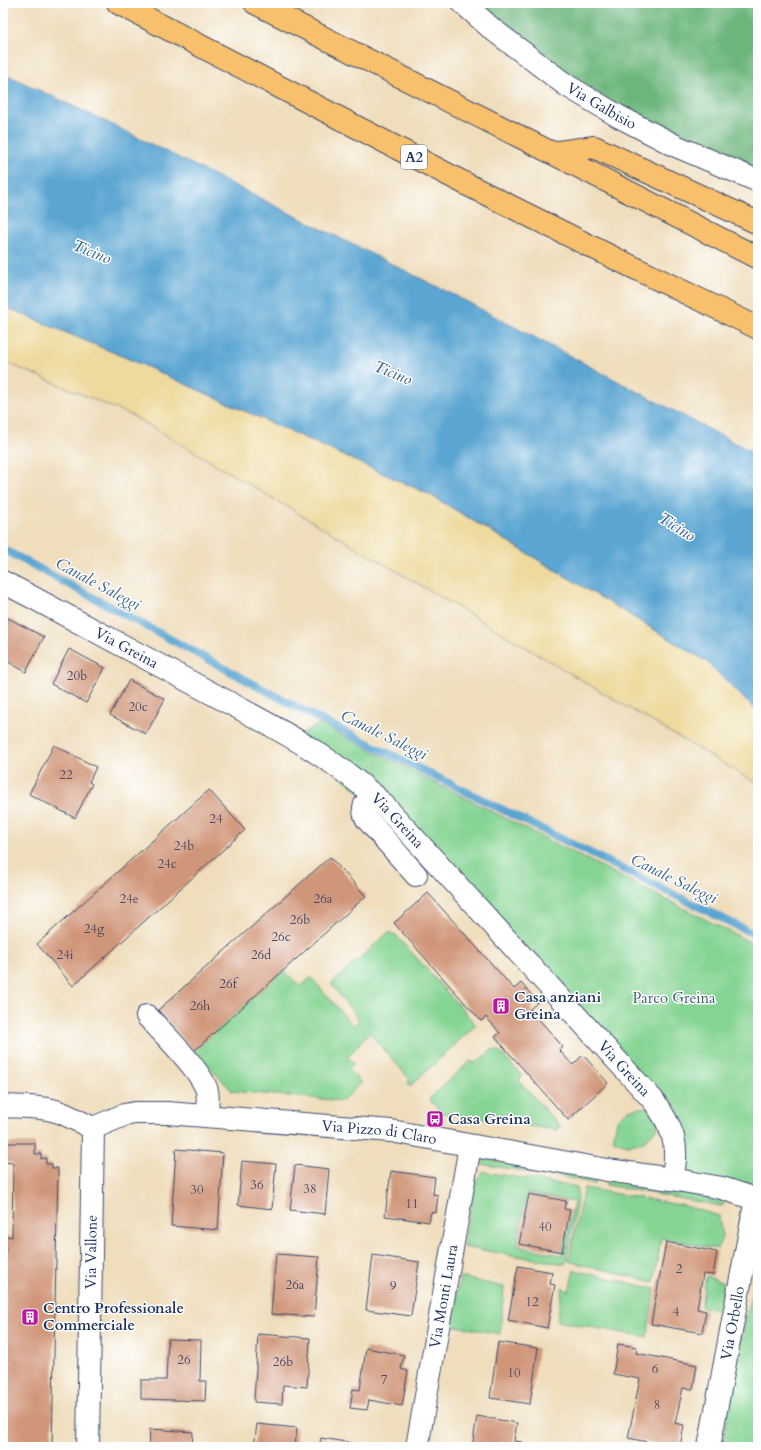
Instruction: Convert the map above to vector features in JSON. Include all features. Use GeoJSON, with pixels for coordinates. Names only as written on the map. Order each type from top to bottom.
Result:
{"type":"FeatureCollection","features":[{"type":"Feature","properties":{"kind":"highway","name":"A2"},"geometry":{"type":"LineString","coordinates":[[118,3],[470,186],[758,328]]}},
{"type":"Feature","properties":{"kind":"highway"},"geometry":{"type":"LineString","coordinates":[[255,3],[758,258]]}},
{"type":"Feature","properties":{"kind":"highway"},"geometry":{"type":"LineString","coordinates":[[552,153],[594,147],[758,223]]}},
{"type":"Feature","properties":{"kind":"street","name":"Via Galbisio"},"geometry":{"type":"LineString","coordinates":[[463,3],[492,29],[566,85],[618,116],[676,146],[758,181]]}},
{"type":"Feature","properties":{"kind":"street","name":"Via Greina"},"geometry":{"type":"LineString","coordinates":[[3,582],[295,738],[339,767],[374,794],[663,1112],[675,1144],[676,1163],[672,1179]]}},
{"type":"Feature","properties":{"kind":"street"},"geometry":{"type":"LineString","coordinates":[[374,794],[364,806],[366,818],[416,876]]}},
{"type":"Feature","properties":{"kind":"street"},"geometry":{"type":"LineString","coordinates":[[148,1016],[192,1067],[202,1082],[207,1091],[208,1102],[206,1116]]}},
{"type":"Feature","properties":{"kind":"street"},"geometry":{"type":"LineString","coordinates":[[3,1106],[46,1108],[61,1113],[93,1128]]}},
{"type":"Feature","properties":{"kind":"street","name":"Via Pizzo di Claro"},"geometry":{"type":"LineString","coordinates":[[93,1128],[135,1112],[167,1112],[391,1131],[607,1170],[722,1188],[757,1199]]}},
{"type":"Feature","properties":{"kind":"street","name":"Via Vallone"},"geometry":{"type":"LineString","coordinates":[[88,1447],[93,1128]]}},
{"type":"Feature","properties":{"kind":"street","name":"Via Monti Laura"},"geometry":{"type":"LineString","coordinates":[[418,1447],[470,1146]]}},
{"type":"Feature","properties":{"kind":"street","name":"Via Orbello"},"geometry":{"type":"LineString","coordinates":[[709,1447],[757,1199]]}},
{"type":"Feature","properties":{"kind":"green space"},"geometry":{"type":"Polygon","coordinates":[[[463,3],[758,3],[758,181],[676,146],[463,3]]]}},
{"type":"Feature","properties":{"kind":"green space","name":"Parco Greina"},"geometry":{"type":"Polygon","coordinates":[[[319,724],[758,946],[758,1200],[672,1179],[671,1130],[416,840],[295,738],[319,724]]]}},
{"type":"Feature","properties":{"kind":"green space"},"geometry":{"type":"Polygon","coordinates":[[[389,932],[397,936],[476,1025],[410,1086],[407,1084],[410,1080],[369,1032],[348,1057],[354,1064],[348,1069],[361,1082],[343,1101],[232,1091],[194,1051],[284,970],[300,987],[311,977],[353,1026],[359,1020],[331,984],[389,932]]]}},
{"type":"Feature","properties":{"kind":"green space"},"geometry":{"type":"Polygon","coordinates":[[[492,1050],[498,1050],[522,1076],[519,1081],[560,1126],[557,1130],[442,1113],[429,1099],[470,1061],[475,1063],[492,1050]]]}},
{"type":"Feature","properties":{"kind":"green space"},"geometry":{"type":"Polygon","coordinates":[[[647,1107],[658,1118],[657,1129],[642,1143],[627,1145],[613,1140],[617,1120],[628,1110],[647,1107]]]}},
{"type":"Feature","properties":{"kind":"green space"},"geometry":{"type":"Polygon","coordinates":[[[483,1159],[536,1167],[536,1173],[480,1164],[483,1159]]]}},
{"type":"Feature","properties":{"kind":"green space"},"geometry":{"type":"Polygon","coordinates":[[[551,1169],[596,1176],[595,1184],[552,1174],[551,1169]]]}},
{"type":"Feature","properties":{"kind":"green space"},"geometry":{"type":"Polygon","coordinates":[[[484,1172],[577,1187],[577,1202],[565,1264],[463,1247],[476,1180],[484,1172]],[[527,1193],[517,1246],[562,1255],[574,1202],[527,1193]]]}},
{"type":"Feature","properties":{"kind":"green space"},"geometry":{"type":"Polygon","coordinates":[[[607,1179],[726,1201],[722,1206],[606,1185],[607,1179]]]}},
{"type":"Feature","properties":{"kind":"green space"},"geometry":{"type":"Polygon","coordinates":[[[584,1188],[685,1206],[719,1216],[722,1236],[718,1249],[661,1238],[654,1282],[568,1261],[584,1188]]]}},
{"type":"Feature","properties":{"kind":"green space"},"geometry":{"type":"Polygon","coordinates":[[[758,1263],[758,1447],[722,1447],[736,1365],[758,1263]]]}},
{"type":"Feature","properties":{"kind":"green space"},"geometry":{"type":"Polygon","coordinates":[[[574,1270],[655,1289],[647,1337],[557,1321],[562,1288],[569,1291],[574,1270]]]}},
{"type":"Feature","properties":{"kind":"green space"},"geometry":{"type":"Polygon","coordinates":[[[706,1276],[724,1283],[719,1310],[701,1307],[706,1276]]]}},
{"type":"Feature","properties":{"kind":"green space"},"geometry":{"type":"Polygon","coordinates":[[[460,1277],[504,1287],[500,1334],[450,1325],[460,1277]]]}},
{"type":"Feature","properties":{"kind":"sand"},"geometry":{"type":"Polygon","coordinates":[[[3,306],[143,365],[430,495],[706,661],[758,713],[758,784],[133,416],[3,361],[3,306]]]}},
{"type":"Feature","properties":{"kind":"water","name":"Ticino"},"geometry":{"type":"Polygon","coordinates":[[[3,73],[107,122],[458,297],[758,455],[758,713],[706,661],[431,495],[143,365],[3,306],[3,73]]]}},
{"type":"Feature","properties":{"kind":"building"},"geometry":{"type":"Polygon","coordinates":[[[8,618],[44,637],[26,672],[3,659],[3,628],[8,618]]]}},
{"type":"Feature","properties":{"kind":"building"},"geometry":{"type":"Polygon","coordinates":[[[69,649],[105,668],[86,703],[51,684],[69,649]]]}},
{"type":"Feature","properties":{"kind":"building"},"geometry":{"type":"Polygon","coordinates":[[[129,680],[165,699],[146,734],[110,715],[129,680]]]}},
{"type":"Feature","properties":{"kind":"building"},"geometry":{"type":"Polygon","coordinates":[[[54,745],[96,767],[89,782],[92,784],[75,818],[29,794],[54,745]]]}},
{"type":"Feature","properties":{"kind":"building"},"geometry":{"type":"Polygon","coordinates":[[[209,790],[245,830],[73,986],[37,944],[209,790]]]}},
{"type":"Feature","properties":{"kind":"building"},"geometry":{"type":"Polygon","coordinates":[[[330,857],[366,896],[194,1051],[158,1010],[330,857]]]}},
{"type":"Feature","properties":{"kind":"building","name":"Casa anziani Greina"},"geometry":{"type":"Polygon","coordinates":[[[428,893],[514,989],[521,983],[538,1002],[530,1009],[563,1047],[559,1050],[573,1065],[583,1055],[608,1083],[568,1120],[495,1037],[500,1033],[486,1017],[481,1021],[394,923],[428,893]]]}},
{"type":"Feature","properties":{"kind":"building","name":"Centro Professionale Commerciale"},"geometry":{"type":"Polygon","coordinates":[[[7,1143],[35,1143],[35,1154],[41,1154],[41,1159],[46,1158],[46,1164],[52,1164],[52,1168],[58,1168],[52,1447],[3,1447],[6,1236],[12,1237],[13,1163],[3,1162],[3,1147],[8,1147],[7,1143]]]}},
{"type":"Feature","properties":{"kind":"building"},"geometry":{"type":"Polygon","coordinates":[[[176,1149],[223,1153],[218,1230],[171,1226],[176,1149]]]}},
{"type":"Feature","properties":{"kind":"building"},"geometry":{"type":"Polygon","coordinates":[[[242,1161],[276,1164],[272,1209],[238,1205],[242,1161]]]}},
{"type":"Feature","properties":{"kind":"building"},"geometry":{"type":"Polygon","coordinates":[[[295,1165],[329,1169],[325,1214],[290,1210],[295,1165]]]}},
{"type":"Feature","properties":{"kind":"building"},"geometry":{"type":"Polygon","coordinates":[[[391,1171],[435,1177],[433,1194],[438,1195],[436,1213],[431,1212],[429,1222],[385,1216],[391,1171]]]}},
{"type":"Feature","properties":{"kind":"building"},"geometry":{"type":"Polygon","coordinates":[[[529,1194],[566,1201],[564,1209],[570,1210],[562,1252],[519,1244],[529,1194]]]}},
{"type":"Feature","properties":{"kind":"building"},"geometry":{"type":"Polygon","coordinates":[[[666,1242],[717,1252],[713,1275],[703,1274],[697,1309],[706,1311],[702,1333],[651,1324],[666,1242]]]}},
{"type":"Feature","properties":{"kind":"building"},"geometry":{"type":"Polygon","coordinates":[[[276,1254],[319,1257],[314,1317],[271,1314],[276,1254]]]}},
{"type":"Feature","properties":{"kind":"building"},"geometry":{"type":"Polygon","coordinates":[[[373,1255],[419,1262],[411,1316],[366,1310],[373,1255]]]}},
{"type":"Feature","properties":{"kind":"building"},"geometry":{"type":"Polygon","coordinates":[[[518,1266],[552,1272],[550,1284],[555,1285],[547,1328],[508,1320],[518,1266]]]}},
{"type":"Feature","properties":{"kind":"building"},"geometry":{"type":"Polygon","coordinates":[[[258,1334],[310,1338],[307,1387],[283,1385],[282,1404],[254,1402],[258,1334]]]}},
{"type":"Feature","properties":{"kind":"building"},"geometry":{"type":"Polygon","coordinates":[[[168,1339],[201,1340],[200,1381],[206,1381],[205,1401],[141,1399],[141,1380],[166,1380],[168,1339]]]}},
{"type":"Feature","properties":{"kind":"building"},"geometry":{"type":"Polygon","coordinates":[[[498,1342],[538,1348],[530,1404],[490,1398],[498,1342]]]}},
{"type":"Feature","properties":{"kind":"building"},"geometry":{"type":"Polygon","coordinates":[[[618,1344],[637,1347],[636,1353],[697,1365],[693,1389],[683,1388],[675,1423],[684,1425],[680,1447],[672,1447],[628,1438],[640,1379],[613,1374],[618,1344]]]}},
{"type":"Feature","properties":{"kind":"building"},"geometry":{"type":"Polygon","coordinates":[[[366,1348],[404,1355],[401,1369],[408,1371],[402,1406],[369,1400],[367,1410],[350,1408],[353,1389],[360,1390],[366,1348]]]}},
{"type":"Feature","properties":{"kind":"building"},"geometry":{"type":"Polygon","coordinates":[[[477,1416],[517,1423],[514,1441],[523,1442],[523,1447],[472,1447],[477,1416]]]}},
{"type":"Feature","properties":{"kind":"building"},"geometry":{"type":"Polygon","coordinates":[[[257,1424],[297,1428],[295,1447],[254,1447],[257,1424]]]}},
{"type":"Feature","properties":{"kind":"building"},"geometry":{"type":"Polygon","coordinates":[[[150,1429],[193,1432],[192,1447],[149,1447],[150,1429]]]}},
{"type":"Feature","properties":{"kind":"building"},"geometry":{"type":"Polygon","coordinates":[[[321,1438],[353,1443],[353,1447],[319,1447],[321,1438]]]}},
{"type":"Feature","properties":{"kind":"waterway","name":"Canale Saleggi"},"geometry":{"type":"LineString","coordinates":[[3,549],[313,716],[758,936]]}},
{"type":"Feature","properties":{"kind":"place","name":"Casa anziani Greina"},"geometry":{"type":"Point","coordinates":[501,1006]}},
{"type":"Feature","properties":{"kind":"place","name":"Casa Greina"},"geometry":{"type":"Point","coordinates":[435,1119]}},
{"type":"Feature","properties":{"kind":"place","name":"Centro Professionale Commerciale"},"geometry":{"type":"Point","coordinates":[30,1317]}}]}
